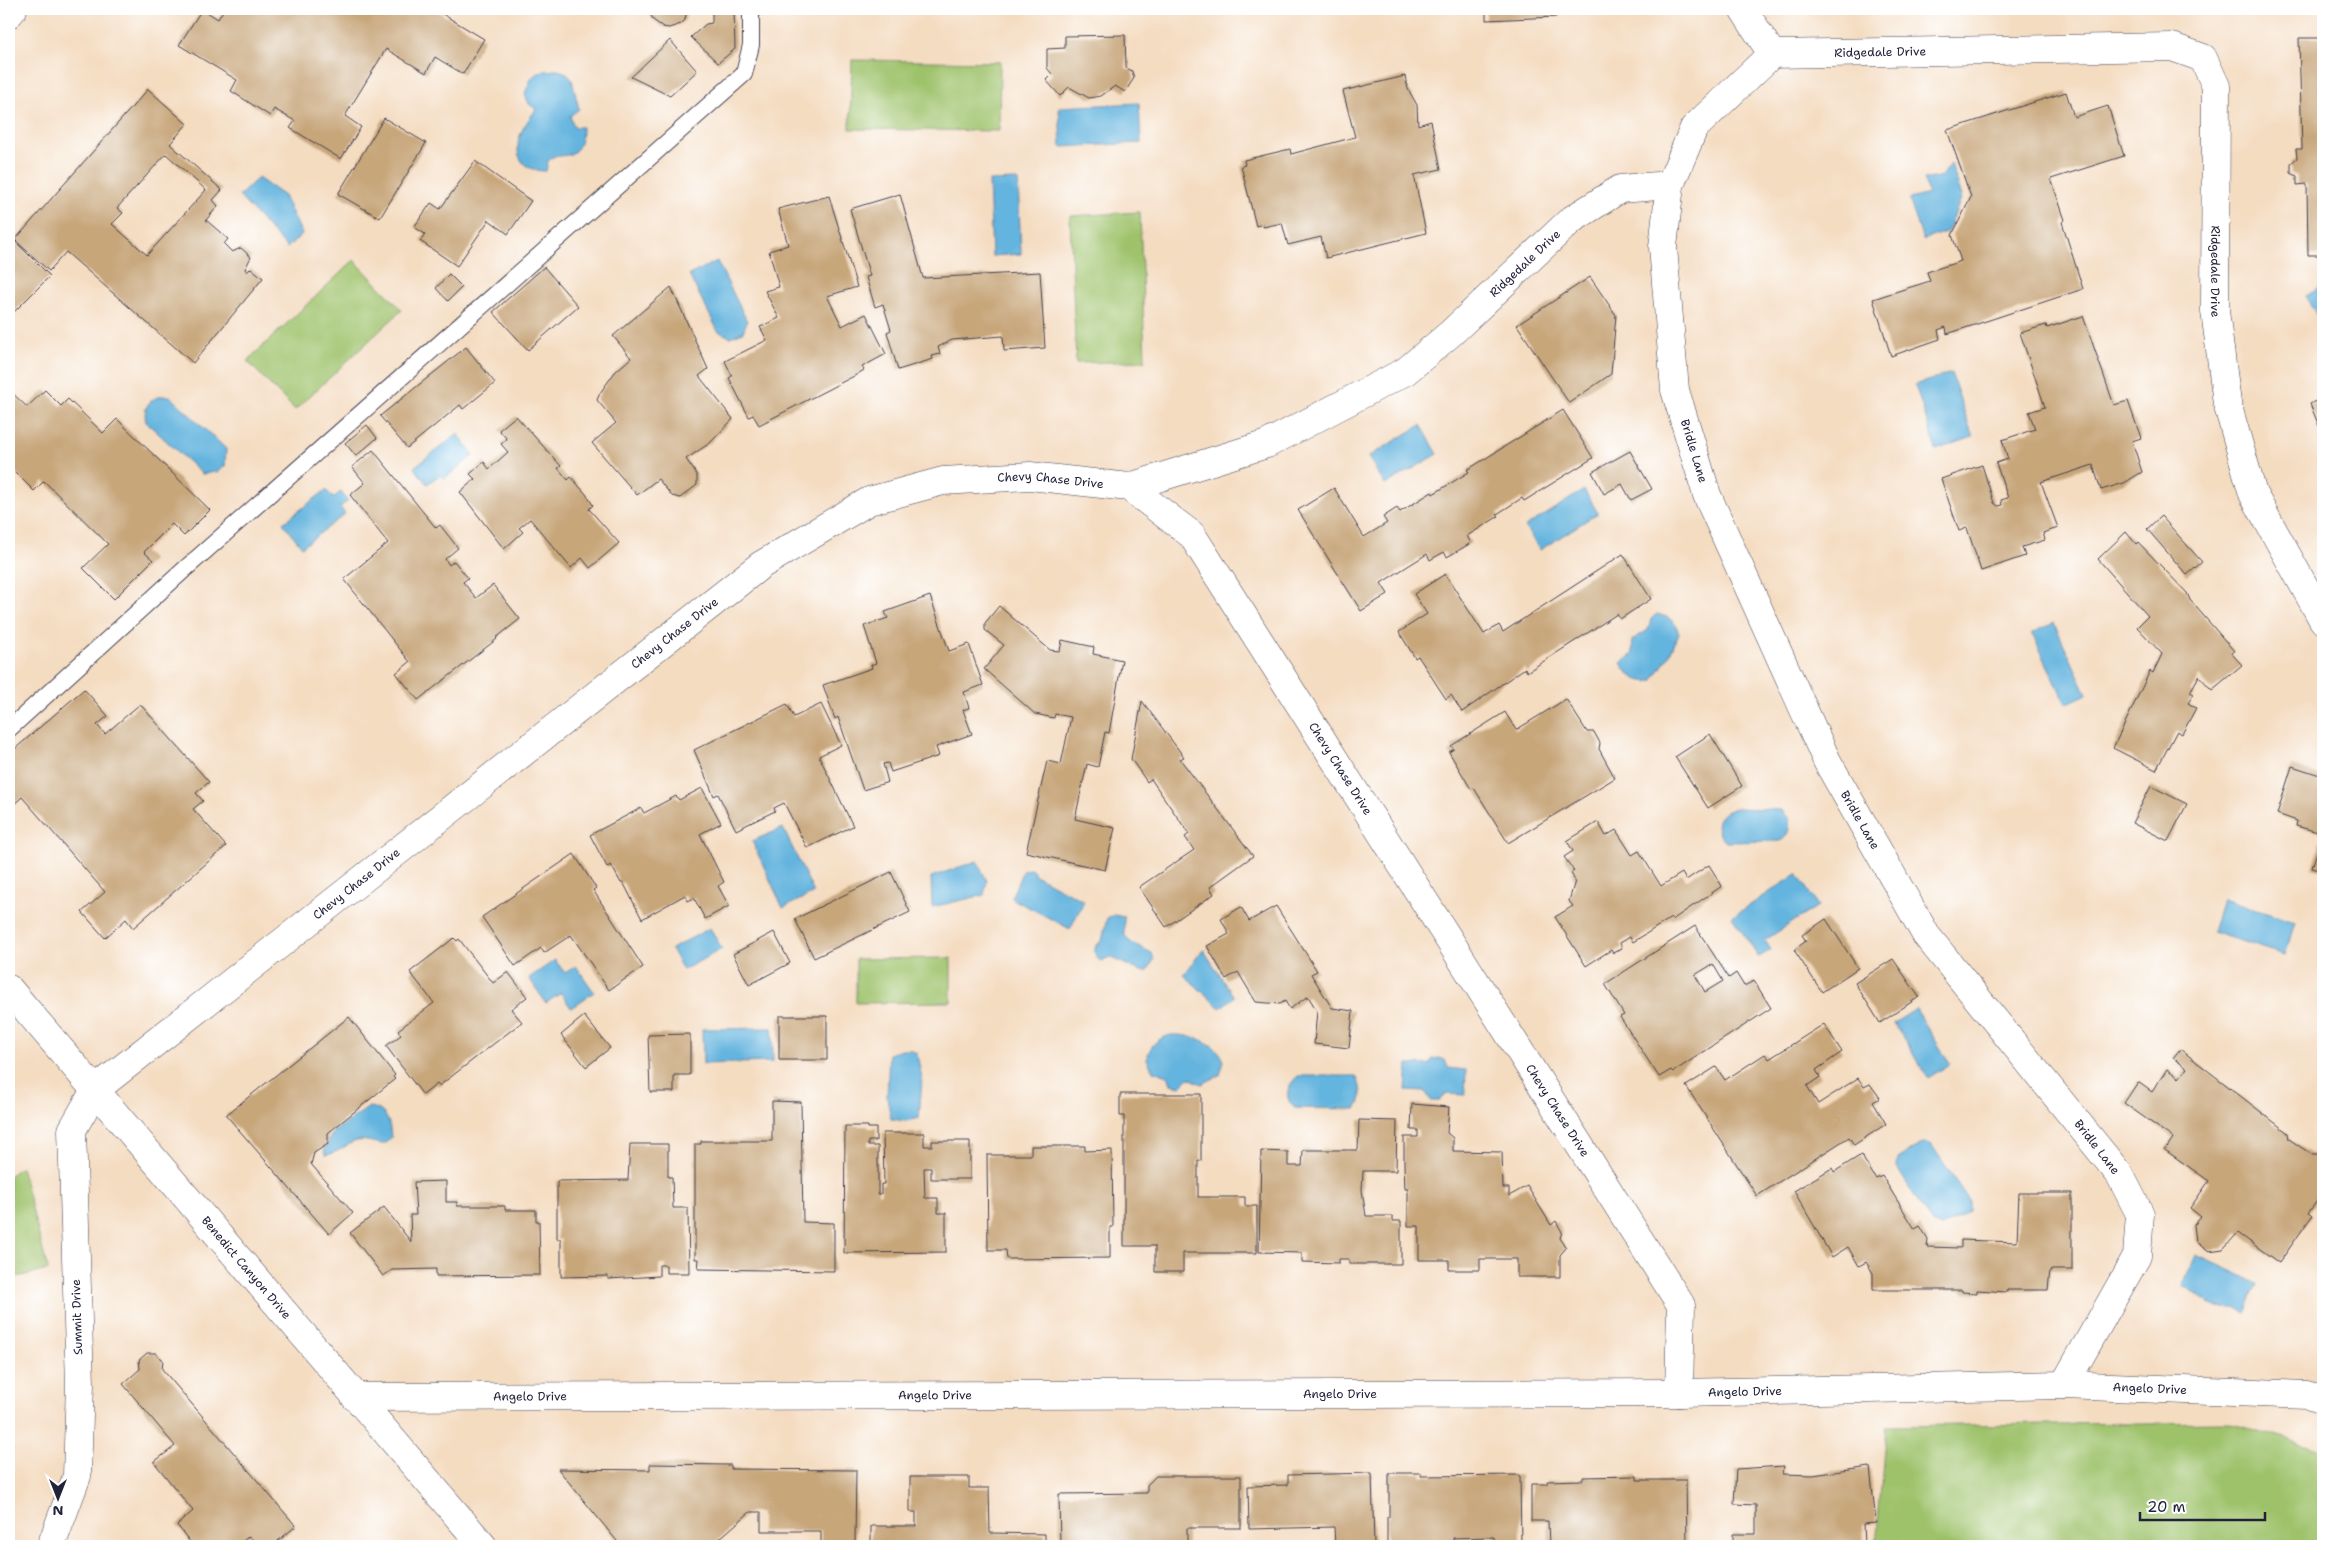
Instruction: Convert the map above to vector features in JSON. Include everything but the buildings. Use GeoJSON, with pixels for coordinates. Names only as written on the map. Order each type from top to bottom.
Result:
{"type":"FeatureCollection","features":[{"type":"Feature","properties":{"kind":"street"},"geometry":{"type":"LineString","coordinates":[[9,14],[13,9]]}},
{"type":"Feature","properties":{"kind":"street"},"geometry":{"type":"LineString","coordinates":[[1670,185],[1694,128],[1772,54],[1743,9]]}},
{"type":"Feature","properties":{"kind":"street","name":"Ridgedale Drive"},"geometry":{"type":"LineString","coordinates":[[1772,54],[2172,47],[2203,58],[2216,86],[2215,311],[2227,403],[2253,494],[2323,620]]}},
{"type":"Feature","properties":{"kind":"street","name":"Ridgedale Drive"},"geometry":{"type":"LineString","coordinates":[[1129,487],[1267,444],[1406,371],[1451,333],[1571,220],[1620,189],[1670,185]]}},
{"type":"Feature","properties":{"kind":"street","name":"Bridle Lane"},"geometry":{"type":"LineString","coordinates":[[1670,185],[1663,247],[1675,390],[1707,495],[1827,761],[1926,934],[2120,1175],[2140,1214],[2137,1256],[2064,1385]]}},
{"type":"Feature","properties":{"kind":"street","name":"Chevy Chase Drive"},"geometry":{"type":"LineString","coordinates":[[95,1090],[761,565],[869,501],[943,481],[1030,476],[1129,487],[1192,535],[1681,1305],[1679,1393]]}},
{"type":"Feature","properties":{"kind":"street","name":"Benedict Canyon Drive"},"geometry":{"type":"LineString","coordinates":[[9,989],[483,1546]]}},
{"type":"Feature","properties":{"kind":"street","name":"Summit Drive"},"geometry":{"type":"LineString","coordinates":[[51,1546],[77,1476],[80,1384],[72,1130],[95,1090]]}},
{"type":"Feature","properties":{"kind":"street","name":"Angelo Drive"},"geometry":{"type":"LineString","coordinates":[[355,1397],[1679,1393],[2064,1385],[2307,1395],[2323,1400]]}},
{"type":"Feature","properties":{"kind":"lane"},"geometry":{"type":"LineString","coordinates":[[9,729],[193,562],[744,74],[751,45],[751,9]]}},
{"type":"Feature","properties":{"kind":"green space"},"geometry":{"type":"Polygon","coordinates":[[[852,60],[1000,62],[999,131],[850,129],[852,60]]]}},
{"type":"Feature","properties":{"kind":"green space"},"geometry":{"type":"Polygon","coordinates":[[[1140,212],[1145,361],[1076,363],[1070,216],[1140,212]]]}},
{"type":"Feature","properties":{"kind":"green space"},"geometry":{"type":"Polygon","coordinates":[[[354,260],[402,310],[295,410],[247,361],[354,260]]]}},
{"type":"Feature","properties":{"kind":"green space"},"geometry":{"type":"Polygon","coordinates":[[[951,958],[951,1002],[856,1003],[856,959],[951,958]]]}},
{"type":"Feature","properties":{"kind":"green space"},"geometry":{"type":"Polygon","coordinates":[[[21,1167],[48,1270],[16,1277],[9,1268],[9,1176],[21,1167]]]}},
{"type":"Feature","properties":{"kind":"green space"},"geometry":{"type":"Polygon","coordinates":[[[2227,1422],[2323,1450],[2323,1546],[1876,1546],[1886,1426],[2227,1422]]]}},
{"type":"Feature","properties":{"kind":"water"},"geometry":{"type":"Polygon","coordinates":[[[558,70],[567,73],[572,80],[579,109],[570,116],[574,127],[582,127],[581,141],[573,153],[554,156],[548,161],[546,171],[538,170],[526,165],[519,155],[518,149],[521,133],[536,109],[529,104],[525,94],[530,81],[536,74],[558,70]]]}},
{"type":"Feature","properties":{"kind":"water"},"geometry":{"type":"Polygon","coordinates":[[[1139,103],[1141,143],[1061,147],[1059,107],[1139,103]]]}},
{"type":"Feature","properties":{"kind":"water"},"geometry":{"type":"Polygon","coordinates":[[[1951,164],[1962,196],[1948,231],[1923,240],[1909,199],[1928,194],[1924,180],[1942,176],[1951,164]]]}},
{"type":"Feature","properties":{"kind":"water"},"geometry":{"type":"Polygon","coordinates":[[[258,178],[284,196],[302,234],[287,248],[239,196],[258,178]]]}},
{"type":"Feature","properties":{"kind":"water"},"geometry":{"type":"Polygon","coordinates":[[[1018,180],[1021,254],[992,256],[989,181],[1018,180]]]}},
{"type":"Feature","properties":{"kind":"water"},"geometry":{"type":"Polygon","coordinates":[[[717,261],[747,321],[743,332],[730,337],[718,331],[689,275],[717,261]]]}},
{"type":"Feature","properties":{"kind":"water"},"geometry":{"type":"Polygon","coordinates":[[[2323,286],[2323,327],[2306,296],[2323,286]]]}},
{"type":"Feature","properties":{"kind":"water"},"geometry":{"type":"Polygon","coordinates":[[[1951,373],[1973,437],[1936,450],[1915,385],[1951,373]]]}},
{"type":"Feature","properties":{"kind":"water"},"geometry":{"type":"Polygon","coordinates":[[[161,396],[170,396],[226,449],[225,466],[217,472],[202,474],[146,422],[145,413],[148,405],[161,396]]]}},
{"type":"Feature","properties":{"kind":"water"},"geometry":{"type":"Polygon","coordinates":[[[1421,425],[1438,454],[1385,485],[1368,457],[1421,425]]]}},
{"type":"Feature","properties":{"kind":"water"},"geometry":{"type":"Polygon","coordinates":[[[458,434],[474,455],[444,479],[440,475],[427,484],[414,467],[458,434]]]}},
{"type":"Feature","properties":{"kind":"water"},"geometry":{"type":"Polygon","coordinates":[[[326,490],[333,498],[341,492],[348,501],[340,507],[345,514],[302,547],[283,523],[326,490]]]}},
{"type":"Feature","properties":{"kind":"water"},"geometry":{"type":"Polygon","coordinates":[[[1584,490],[1598,513],[1540,550],[1525,527],[1584,490]]]}},
{"type":"Feature","properties":{"kind":"water"},"geometry":{"type":"Polygon","coordinates":[[[1657,614],[1671,620],[1676,625],[1679,633],[1669,656],[1652,681],[1638,680],[1627,672],[1621,663],[1633,654],[1632,640],[1648,630],[1651,619],[1657,614]]]}},
{"type":"Feature","properties":{"kind":"water"},"geometry":{"type":"Polygon","coordinates":[[[2054,623],[2087,694],[2066,704],[2032,633],[2054,623]]]}},
{"type":"Feature","properties":{"kind":"water"},"geometry":{"type":"Polygon","coordinates":[[[1738,808],[1782,810],[1789,819],[1789,828],[1784,839],[1781,841],[1726,842],[1718,831],[1718,820],[1725,812],[1738,808]]]}},
{"type":"Feature","properties":{"kind":"water"},"geometry":{"type":"Polygon","coordinates":[[[783,828],[814,893],[783,908],[752,841],[783,828]]]}},
{"type":"Feature","properties":{"kind":"water"},"geometry":{"type":"Polygon","coordinates":[[[977,861],[987,881],[984,895],[932,907],[931,877],[977,861]]]}},
{"type":"Feature","properties":{"kind":"water"},"geometry":{"type":"Polygon","coordinates":[[[1032,869],[1035,875],[1084,901],[1070,929],[1011,898],[1023,870],[1032,869]]]}},
{"type":"Feature","properties":{"kind":"water"},"geometry":{"type":"Polygon","coordinates":[[[1797,874],[1818,906],[1765,940],[1771,950],[1759,957],[1732,917],[1797,874]]]}},
{"type":"Feature","properties":{"kind":"water"},"geometry":{"type":"Polygon","coordinates":[[[2222,899],[2295,922],[2285,955],[2212,932],[2222,899]]]}},
{"type":"Feature","properties":{"kind":"water"},"geometry":{"type":"Polygon","coordinates":[[[1114,915],[1124,917],[1124,934],[1130,942],[1152,953],[1154,960],[1147,971],[1140,971],[1110,957],[1102,961],[1096,957],[1096,945],[1102,941],[1107,918],[1114,915]]]}},
{"type":"Feature","properties":{"kind":"water"},"geometry":{"type":"Polygon","coordinates":[[[710,928],[722,949],[683,970],[671,949],[710,928]]]}},
{"type":"Feature","properties":{"kind":"water"},"geometry":{"type":"Polygon","coordinates":[[[1203,949],[1234,997],[1220,1008],[1184,975],[1203,949]]]}},
{"type":"Feature","properties":{"kind":"water"},"geometry":{"type":"Polygon","coordinates":[[[555,960],[565,973],[576,966],[594,992],[571,1008],[561,993],[546,1003],[529,978],[555,960]]]}},
{"type":"Feature","properties":{"kind":"water"},"geometry":{"type":"Polygon","coordinates":[[[1916,1009],[1950,1064],[1928,1078],[1894,1023],[1916,1009]]]}},
{"type":"Feature","properties":{"kind":"water"},"geometry":{"type":"Polygon","coordinates":[[[772,1028],[773,1062],[703,1064],[702,1029],[772,1028]]]}},
{"type":"Feature","properties":{"kind":"water"},"geometry":{"type":"Polygon","coordinates":[[[1171,1035],[1202,1040],[1215,1048],[1224,1061],[1220,1075],[1202,1084],[1189,1078],[1181,1086],[1171,1084],[1168,1075],[1153,1071],[1147,1059],[1150,1050],[1154,1043],[1161,1038],[1171,1035]]]}},
{"type":"Feature","properties":{"kind":"water"},"geometry":{"type":"Polygon","coordinates":[[[902,1050],[911,1050],[917,1054],[922,1079],[919,1118],[906,1121],[891,1119],[887,1097],[889,1054],[902,1050]]]}},
{"type":"Feature","properties":{"kind":"water"},"geometry":{"type":"Polygon","coordinates":[[[1433,1059],[1445,1060],[1448,1068],[1466,1070],[1465,1095],[1446,1094],[1438,1101],[1431,1101],[1425,1091],[1406,1090],[1408,1064],[1429,1065],[1433,1059]]]}},
{"type":"Feature","properties":{"kind":"water"},"geometry":{"type":"Polygon","coordinates":[[[1298,1076],[1356,1076],[1361,1092],[1359,1105],[1356,1109],[1295,1108],[1289,1100],[1288,1092],[1291,1084],[1298,1076]]]}},
{"type":"Feature","properties":{"kind":"water"},"geometry":{"type":"Polygon","coordinates":[[[369,1107],[384,1113],[390,1127],[391,1138],[384,1144],[357,1141],[334,1153],[325,1155],[324,1151],[333,1132],[369,1107]]]}},
{"type":"Feature","properties":{"kind":"water"},"geometry":{"type":"Polygon","coordinates":[[[1923,1143],[1931,1144],[1969,1201],[1969,1211],[1942,1227],[1933,1225],[1897,1168],[1898,1159],[1923,1143]]]}},
{"type":"Feature","properties":{"kind":"water"},"geometry":{"type":"Polygon","coordinates":[[[2196,1255],[2259,1284],[2245,1313],[2209,1304],[2183,1285],[2196,1255]]]}}]}
